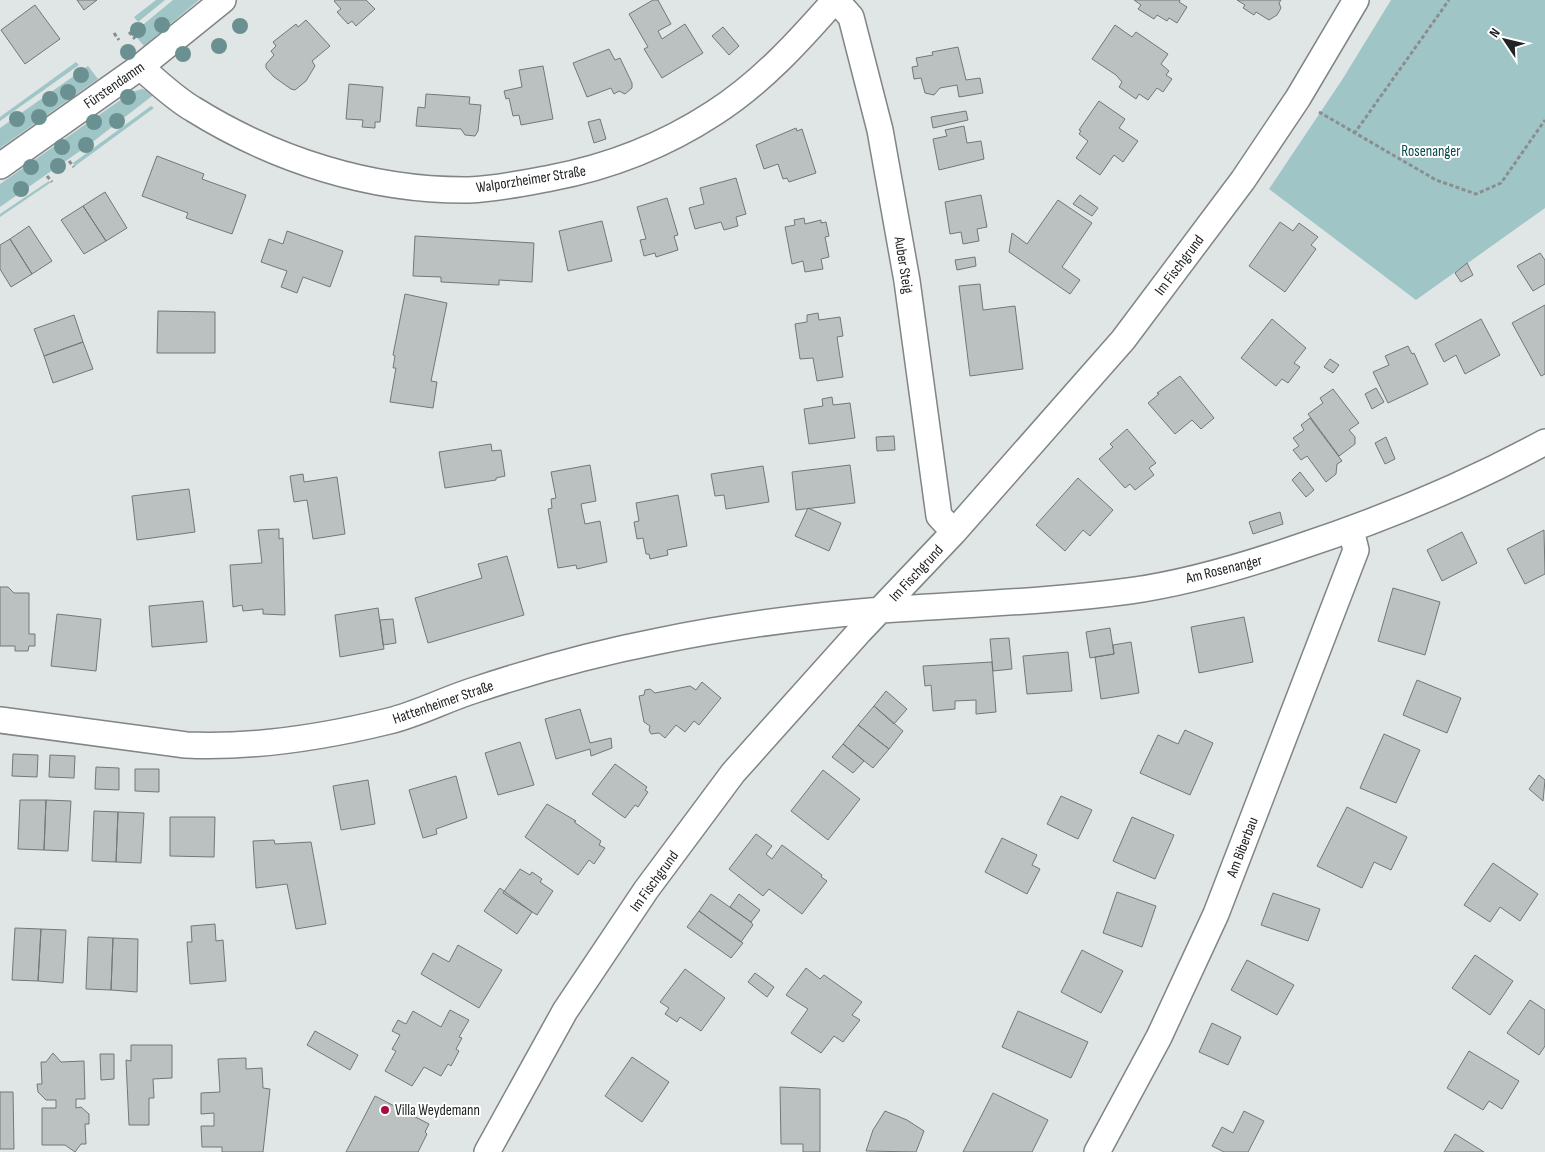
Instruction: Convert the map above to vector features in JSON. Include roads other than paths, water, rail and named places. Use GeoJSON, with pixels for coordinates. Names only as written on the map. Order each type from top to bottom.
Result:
{"type":"FeatureCollection","features":[{"type":"Feature","properties":{"kind":"street","name":"Fürstendamm"},"geometry":{"type":"LineString","coordinates":[[0,166],[140,67],[223,0]]}},
{"type":"Feature","properties":{"kind":"street","name":"Walporzheimer Straße"},"geometry":{"type":"LineString","coordinates":[[140,67],[191,108],[241,136],[294,160],[347,175],[407,187],[471,190],[520,184],[590,170],[642,151],[685,130],[715,113],[756,82],[808,31],[835,0]]}},
{"type":"Feature","properties":{"kind":"street","name":"Auber Steig"},"geometry":{"type":"LineString","coordinates":[[835,0],[851,17],[880,130],[907,281],[939,516],[954,532]]}},
{"type":"Feature","properties":{"kind":"street","name":"Im Fischgrund"},"geometry":{"type":"LineString","coordinates":[[487,1152],[565,1011],[646,890],[734,773],[954,532],[1123,340],[1243,180],[1298,98],[1356,0]]}},
{"type":"Feature","properties":{"kind":"street","name":"Am Rosenanger"},"geometry":{"type":"LineString","coordinates":[[881,610],[1039,600],[1131,590],[1236,568],[1352,530],[1441,494],[1545,442]]}},
{"type":"Feature","properties":{"kind":"street","name":"Am Biberbau"},"geometry":{"type":"LineString","coordinates":[[1097,1152],[1159,1037],[1216,914],[1356,550],[1352,530]]}},
{"type":"Feature","properties":{"kind":"street","name":"Hattenheimer Straße"},"geometry":{"type":"LineString","coordinates":[[0,720],[186,745],[213,746],[316,736],[391,720],[475,690],[580,659],[655,641],[733,627],[881,610]]}},
{"type":"Feature","properties":{"kind":"place","name":"Villa Weydemann"},"geometry":{"type":"Point","coordinates":[385,1110]}},
{"type":"Feature","properties":{"kind":"park label","name":"Rosenanger"},"geometry":{"type":"Point","coordinates":[1431,151]}}]}
